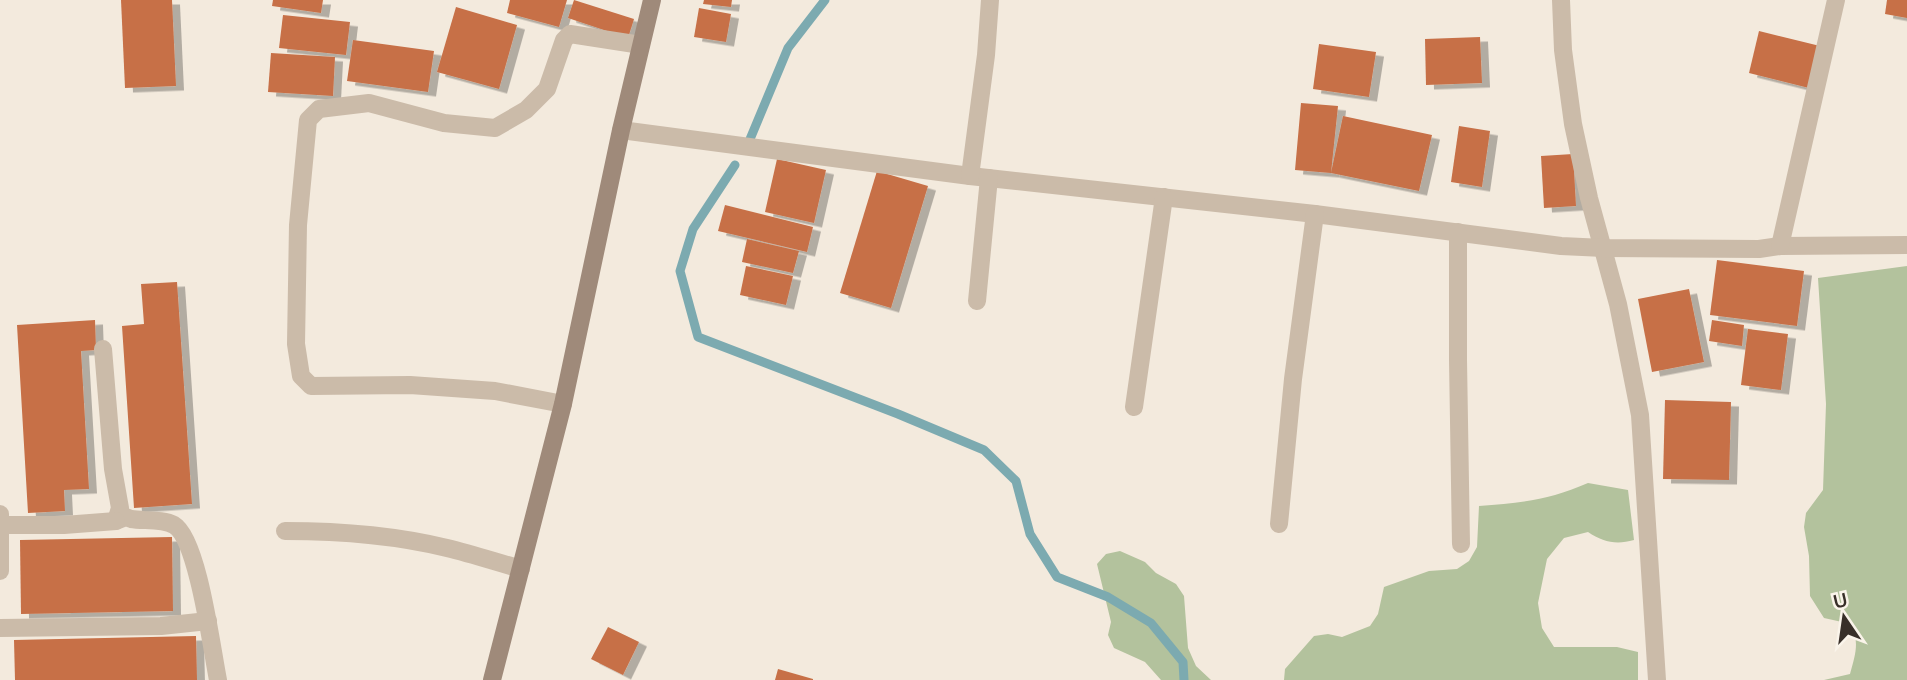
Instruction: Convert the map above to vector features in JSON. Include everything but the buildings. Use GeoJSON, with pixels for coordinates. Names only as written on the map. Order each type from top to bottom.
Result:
{"type":"FeatureCollection","features":[{"type":"Feature","properties":{"kind":"main road"},"geometry":{"type":"LineString","coordinates":[[492,680],[564,404],[621,130],[652,0]]}},
{"type":"Feature","properties":{"kind":"street"},"geometry":{"type":"LineString","coordinates":[[970,176],[986,55],[990,0]]}},
{"type":"Feature","properties":{"kind":"street"},"geometry":{"type":"LineString","coordinates":[[1561,0],[1563,50],[1573,124],[1589,198],[1604,248],[1640,415],[1657,680]]}},
{"type":"Feature","properties":{"kind":"street"},"geometry":{"type":"LineString","coordinates":[[1780,246],[1836,0]]}},
{"type":"Feature","properties":{"kind":"street"},"geometry":{"type":"LineString","coordinates":[[564,404],[495,391],[410,385],[311,386],[303,380],[298,366],[298,225],[308,120],[319,109],[369,103],[444,123],[495,128],[526,110],[547,89],[564,40],[570,34],[640,45]]}},
{"type":"Feature","properties":{"kind":"street"},"geometry":{"type":"LineString","coordinates":[[621,130],[970,176],[1315,214],[1561,246],[1759,249],[1780,246],[1907,245]]}},
{"type":"Feature","properties":{"kind":"street"},"geometry":{"type":"LineString","coordinates":[[977,301],[989,178]]}},
{"type":"Feature","properties":{"kind":"street"},"geometry":{"type":"LineString","coordinates":[[1134,407],[1164,197]]}},
{"type":"Feature","properties":{"kind":"street"},"geometry":{"type":"LineString","coordinates":[[1279,524],[1293,379],[1315,214]]}},
{"type":"Feature","properties":{"kind":"street"},"geometry":{"type":"LineString","coordinates":[[1458,232],[1461,544]]}},
{"type":"Feature","properties":{"kind":"street"},"geometry":{"type":"LineString","coordinates":[[103,349],[113,469],[120,508],[117,521]]}},
{"type":"Feature","properties":{"kind":"street"},"geometry":{"type":"LineString","coordinates":[[0,514],[0,571]]}},
{"type":"Feature","properties":{"kind":"street"},"geometry":{"type":"LineString","coordinates":[[1,525],[64,526],[117,521],[126,517],[169,523],[181,531],[196,571],[218,680]]}},
{"type":"Feature","properties":{"kind":"street"},"geometry":{"type":"LineString","coordinates":[[285,531],[336,531],[394,539],[446,548],[521,569]]}},
{"type":"Feature","properties":{"kind":"street"},"geometry":{"type":"LineString","coordinates":[[0,628],[162,626],[208,621]]}},
{"type":"Feature","properties":{"kind":"green space"},"geometry":{"type":"Polygon","coordinates":[[[1907,266],[1907,680],[1824,680],[1850,674],[1856,643],[1851,624],[1824,618],[1810,596],[1809,556],[1804,527],[1806,513],[1823,490],[1826,404],[1818,278],[1907,266]]]}},
{"type":"Feature","properties":{"kind":"green space"},"geometry":{"type":"Polygon","coordinates":[[[1588,483],[1628,490],[1634,540],[1610,542],[1588,532],[1564,538],[1547,559],[1538,603],[1542,628],[1554,647],[1617,647],[1638,652],[1638,680],[1284,680],[1285,669],[1314,636],[1328,634],[1342,637],[1370,626],[1378,614],[1384,587],[1429,571],[1457,569],[1469,561],[1477,547],[1479,506],[1535,500],[1588,483]]]}},
{"type":"Feature","properties":{"kind":"green space"},"geometry":{"type":"Polygon","coordinates":[[[1120,551],[1145,562],[1156,573],[1176,584],[1184,596],[1188,648],[1196,666],[1211,680],[1161,680],[1145,662],[1114,648],[1108,635],[1111,622],[1097,564],[1106,554],[1120,551]]]}},
{"type":"Feature","properties":{"kind":"waterway"},"geometry":{"type":"LineString","coordinates":[[748,144],[788,48],[825,0]]}},
{"type":"Feature","properties":{"kind":"waterway"},"geometry":{"type":"LineString","coordinates":[[735,165],[693,229],[680,271],[698,337],[984,450],[1016,481],[1030,534],[1057,577],[1108,597],[1151,623],[1183,662],[1184,680]]}}]}
